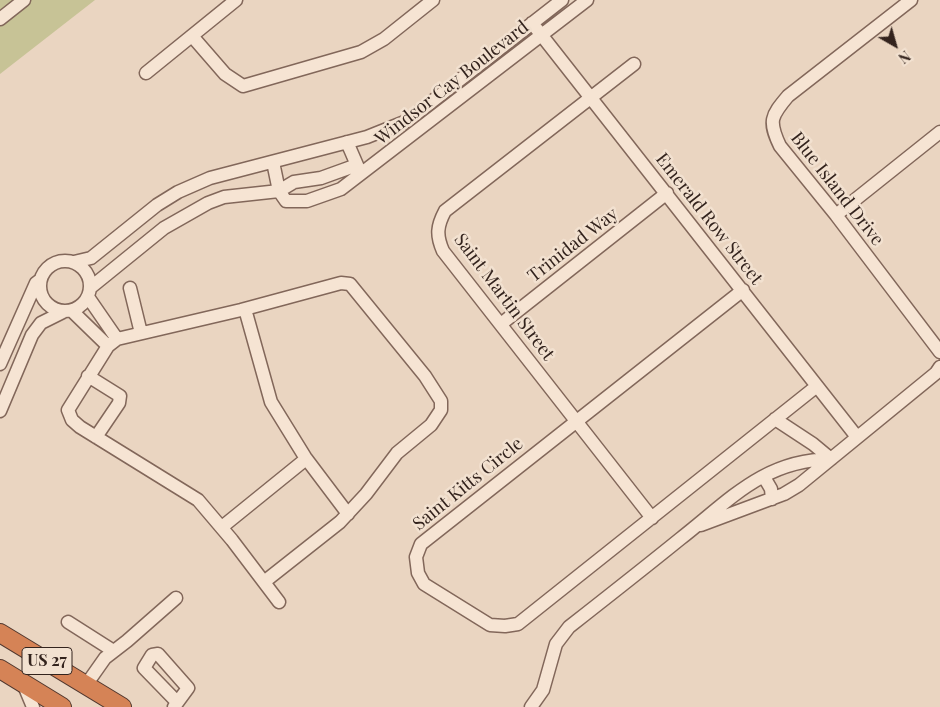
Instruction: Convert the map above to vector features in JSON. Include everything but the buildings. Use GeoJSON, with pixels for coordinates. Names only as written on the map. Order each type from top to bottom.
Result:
{"type":"FeatureCollection","features":[{"type":"Feature","properties":{"kind":"highway","name":"US 27"},"geometry":{"type":"LineString","coordinates":[[0,633],[122,707]]}},
{"type":"Feature","properties":{"kind":"highway","name":"US 27"},"geometry":{"type":"LineString","coordinates":[[0,669],[59,706]]}},
{"type":"Feature","properties":{"kind":"street"},"geometry":{"type":"LineString","coordinates":[[0,19],[24,0]]}},
{"type":"Feature","properties":{"kind":"street"},"geometry":{"type":"LineString","coordinates":[[146,73],[236,0]]}},
{"type":"Feature","properties":{"kind":"street"},"geometry":{"type":"LineString","coordinates":[[192,36],[225,74],[243,86],[361,52],[384,38],[433,0]]}},
{"type":"Feature","properties":{"kind":"street","name":"Windsor Cay Boulevard"},"geometry":{"type":"LineString","coordinates":[[0,364],[36,283],[49,265],[66,260],[74,262],[91,258],[157,205],[178,192],[210,178],[347,142],[388,130],[407,121],[562,0]]}},
{"type":"Feature","properties":{"kind":"street","name":"Windsor Cay Boulevard"},"geometry":{"type":"LineString","coordinates":[[279,192],[286,201],[307,201],[341,189],[359,170],[543,35],[587,0]]}},
{"type":"Feature","properties":{"kind":"street","name":"Blue Island Drive"},"geometry":{"type":"LineString","coordinates":[[911,0],[788,96],[775,112],[772,120],[774,133],[780,146],[836,214],[940,352]]}},
{"type":"Feature","properties":{"kind":"street","name":"Emerald Row Street"},"geometry":{"type":"LineString","coordinates":[[532,23],[857,437]]}},
{"type":"Feature","properties":{"kind":"street","name":"Saint Martin Street"},"geometry":{"type":"LineString","coordinates":[[634,64],[445,211],[438,226],[438,240],[443,251],[652,518]]}},
{"type":"Feature","properties":{"kind":"street"},"geometry":{"type":"LineString","coordinates":[[836,214],[938,139]]}},
{"type":"Feature","properties":{"kind":"street","name":"Windsor Cay Boulevard"},"geometry":{"type":"LineString","coordinates":[[347,142],[359,170]]}},
{"type":"Feature","properties":{"kind":"street"},"geometry":{"type":"LineString","coordinates":[[273,162],[279,192]]}},
{"type":"Feature","properties":{"kind":"street","name":"Windsor Cay Boulevard"},"geometry":{"type":"LineString","coordinates":[[0,411],[32,335],[41,323],[79,307],[89,293],[157,234],[192,211],[224,197],[279,192],[294,182],[359,170]]}},
{"type":"Feature","properties":{"kind":"street","name":"Trinidad Way"},"geometry":{"type":"LineString","coordinates":[[501,324],[667,193]]}},
{"type":"Feature","properties":{"kind":"street"},"geometry":{"type":"LineString","coordinates":[[74,262],[87,272],[89,293],[112,342]]}},
{"type":"Feature","properties":{"kind":"street"},"geometry":{"type":"LineString","coordinates":[[40,280],[39,287],[45,302],[58,310],[69,311],[112,342]]}},
{"type":"Feature","properties":{"kind":"street"},"geometry":{"type":"LineString","coordinates":[[264,582],[348,514],[397,454],[438,417],[441,401],[419,369],[350,284],[341,283],[112,342],[88,376],[68,410],[72,420],[96,437],[198,500],[222,527],[279,602]]}},
{"type":"Feature","properties":{"kind":"street"},"geometry":{"type":"LineString","coordinates":[[130,288],[141,333]]}},
{"type":"Feature","properties":{"kind":"street","name":"Saint Kitts Circle"},"geometry":{"type":"LineString","coordinates":[[742,290],[421,544],[416,557],[418,573],[424,584],[490,625],[505,626],[518,624],[817,386]]}},
{"type":"Feature","properties":{"kind":"street"},"geometry":{"type":"LineString","coordinates":[[245,309],[271,402],[306,459],[348,514]]}},
{"type":"Feature","properties":{"kind":"street"},"geometry":{"type":"LineString","coordinates":[[694,528],[772,499],[799,485],[936,373],[940,367]]}},
{"type":"Feature","properties":{"kind":"street"},"geometry":{"type":"LineString","coordinates":[[88,376],[120,396],[119,403],[96,437]]}},
{"type":"Feature","properties":{"kind":"street"},"geometry":{"type":"LineString","coordinates":[[775,419],[831,459]]}},
{"type":"Feature","properties":{"kind":"street"},"geometry":{"type":"LineString","coordinates":[[222,527],[306,459]]}},
{"type":"Feature","properties":{"kind":"street"},"geometry":{"type":"LineString","coordinates":[[531,707],[543,690],[556,644],[569,627],[744,486],[764,476],[809,459],[831,459]]}},
{"type":"Feature","properties":{"kind":"street"},"geometry":{"type":"LineString","coordinates":[[764,476],[771,489],[772,499]]}},
{"type":"Feature","properties":{"kind":"street"},"geometry":{"type":"LineString","coordinates":[[86,685],[112,650],[127,641],[176,598]]}},
{"type":"Feature","properties":{"kind":"street"},"geometry":{"type":"LineString","coordinates":[[68,622],[112,650]]}},
{"type":"Feature","properties":{"kind":"street"},"geometry":{"type":"LineString","coordinates":[[23,683],[32,707]]}},
{"type":"Feature","properties":{"kind":"shaded area"},"geometry":{"type":"Polygon","coordinates":[[[0,0],[95,0],[0,74],[0,0]]]}}]}
